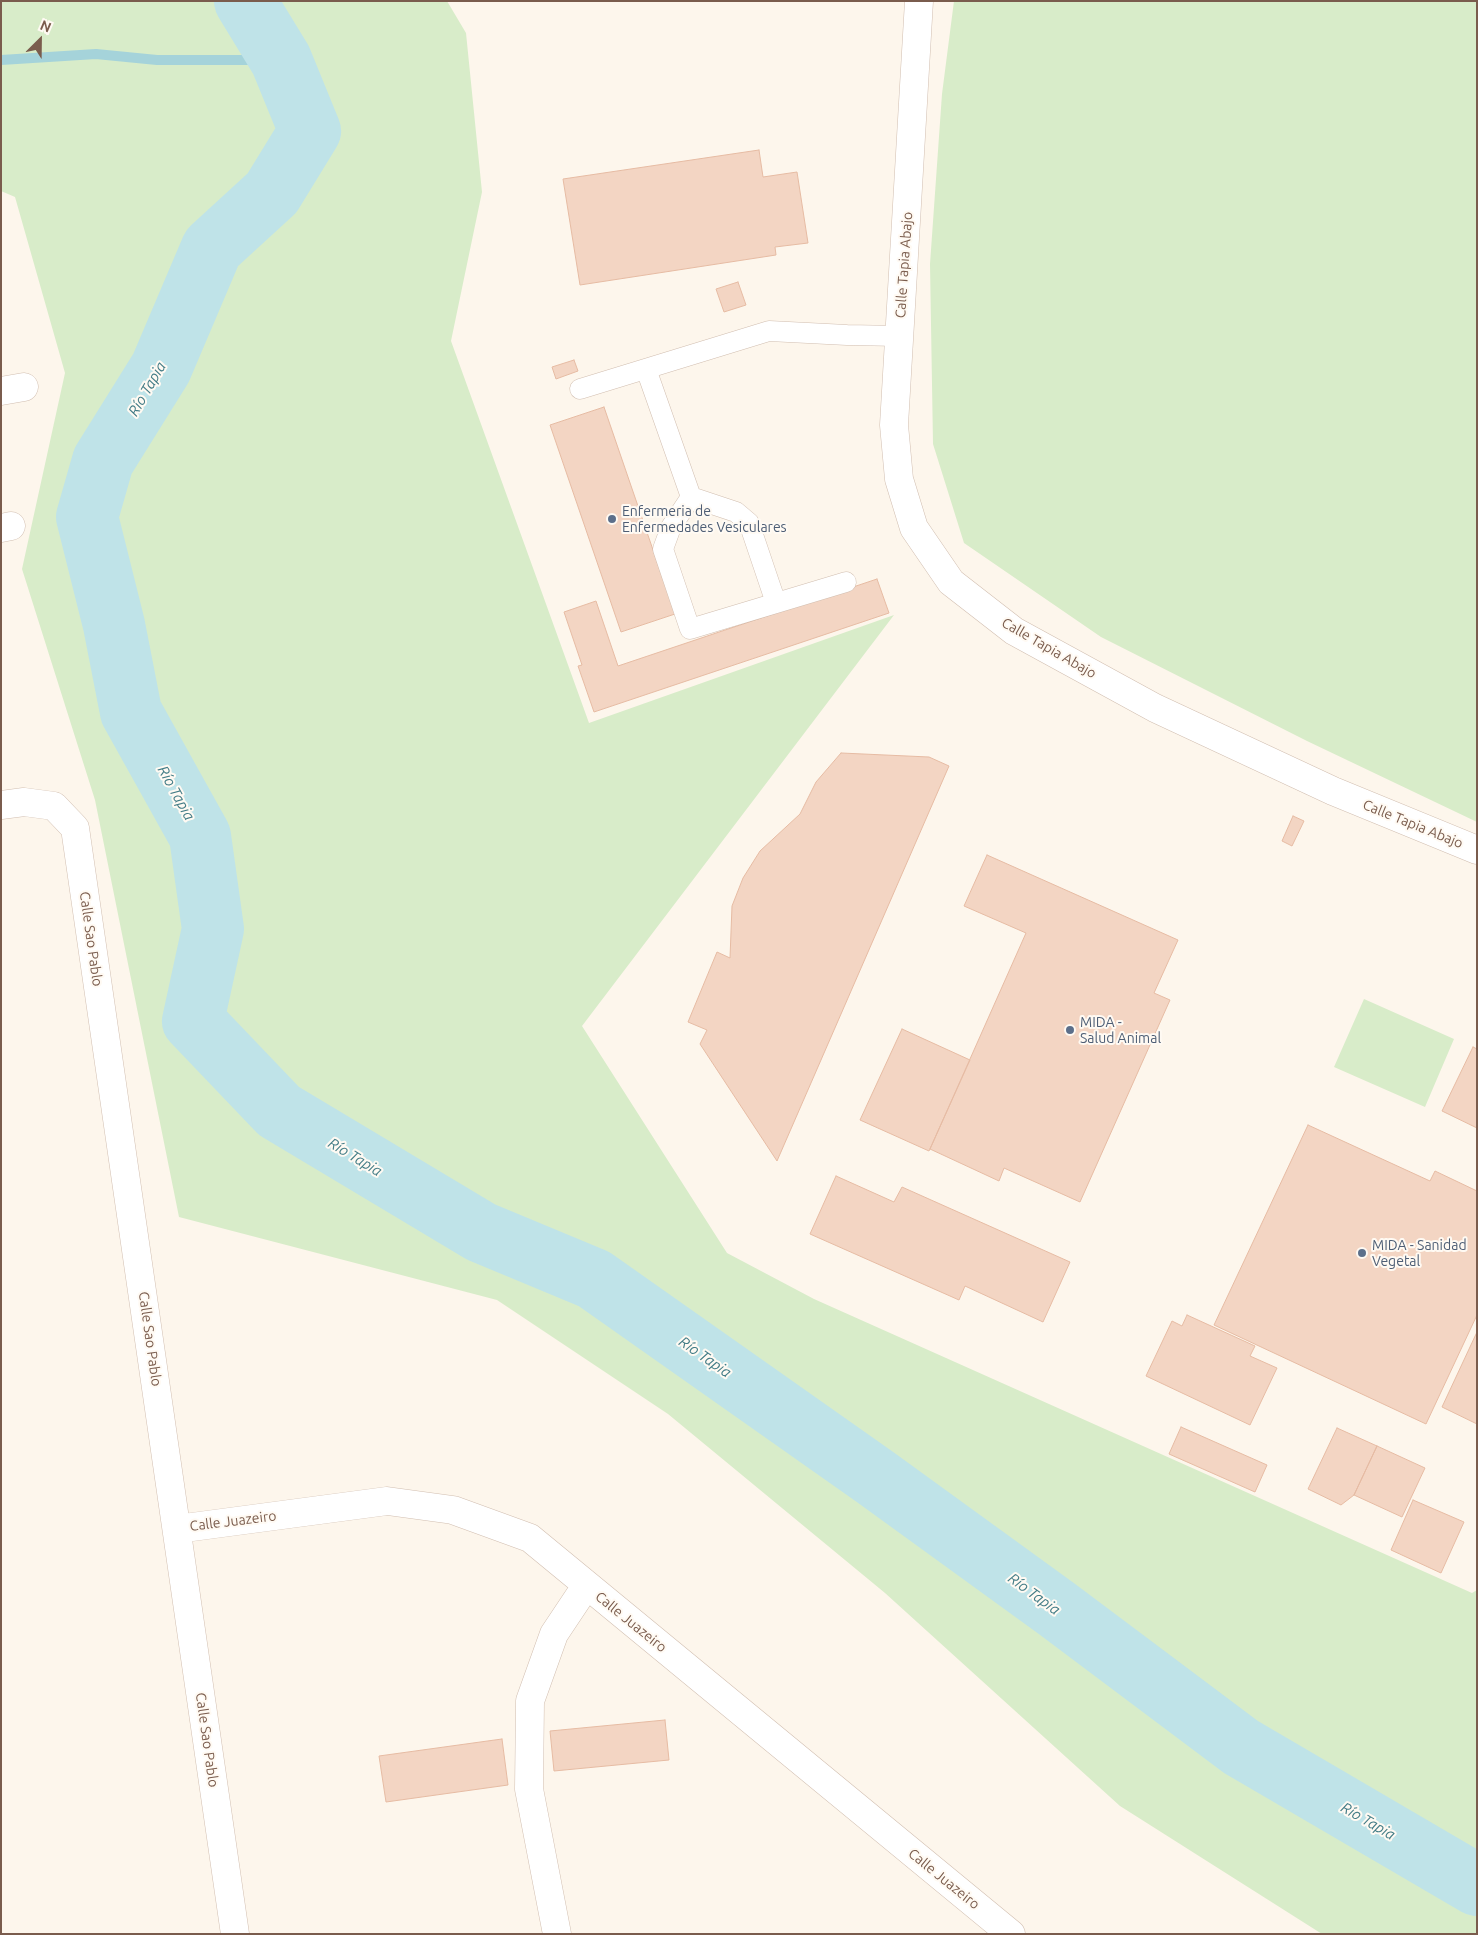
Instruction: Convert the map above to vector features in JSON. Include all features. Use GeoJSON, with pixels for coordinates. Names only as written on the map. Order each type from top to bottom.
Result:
{"type":"FeatureCollection","features":[{"type":"Feature","properties":{"kind":"street","name":"Calle Tapia Abajo"},"geometry":{"type":"LineString","coordinates":[[919,1],[894,425],[899,478],[914,528],[951,582],[1014,631],[1155,708],[1333,790],[1477,850]]}},
{"type":"Feature","properties":{"kind":"street","name":"Calle Sao Pablo"},"geometry":{"type":"LineString","coordinates":[[1,805],[24,802],[54,806],[75,828],[235,1934]]}},
{"type":"Feature","properties":{"kind":"street","name":"Calle Juazeiro"},"geometry":{"type":"LineString","coordinates":[[177,1529],[387,1501],[453,1510],[530,1538],[586,1586],[1012,1934]]}},
{"type":"Feature","properties":{"kind":"street"},"geometry":{"type":"LineString","coordinates":[[557,1934],[529,1789],[530,1701],[554,1634],[586,1586]]}},
{"type":"Feature","properties":{"kind":"lane"},"geometry":{"type":"LineString","coordinates":[[580,389],[768,331],[847,336],[900,336]]}},
{"type":"Feature","properties":{"kind":"lane"},"geometry":{"type":"LineString","coordinates":[[646,368],[691,497]]}},
{"type":"Feature","properties":{"kind":"lane"},"geometry":{"type":"LineString","coordinates":[[691,497],[736,512],[749,523],[776,603]]}},
{"type":"Feature","properties":{"kind":"lane"},"geometry":{"type":"LineString","coordinates":[[691,497],[670,527],[663,549],[690,629],[846,582]]}},
{"type":"Feature","properties":{"kind":"green space"},"geometry":{"type":"Polygon","coordinates":[[[1,1],[447,1],[466,33],[482,192],[451,341],[589,723],[894,615],[582,1026],[727,1253],[814,1299],[1472,1593],[1477,1590],[1477,1934],[1322,1934],[1120,1806],[885,1593],[668,1414],[497,1300],[179,1217],[95,800],[22,569],[65,373],[15,197],[1,191],[1,1]]]}},
{"type":"Feature","properties":{"kind":"green space"},"geometry":{"type":"Polygon","coordinates":[[[954,1],[1477,1],[1477,822],[1307,741],[1101,637],[964,543],[933,444],[930,264],[942,94],[954,1]]]}},
{"type":"Feature","properties":{"kind":"green space"},"geometry":{"type":"Polygon","coordinates":[[[1364,999],[1454,1039],[1425,1107],[1334,1067],[1364,999]]]}},
{"type":"Feature","properties":{"kind":"building"},"geometry":{"type":"Polygon","coordinates":[[[759,150],[763,177],[797,172],[808,243],[775,247],[776,255],[580,285],[563,179],[759,150]]]}},
{"type":"Feature","properties":{"kind":"building"},"geometry":{"type":"Polygon","coordinates":[[[738,282],[746,305],[724,312],[716,289],[738,282]]]}},
{"type":"Feature","properties":{"kind":"building"},"geometry":{"type":"Polygon","coordinates":[[[574,360],[578,371],[556,379],[552,367],[574,360]]]}},
{"type":"Feature","properties":{"kind":"building","name":"Enfermeria de Enfermedades Vesiculares"},"geometry":{"type":"Polygon","coordinates":[[[604,407],[675,614],[621,632],[550,425],[604,407]]]}},
{"type":"Feature","properties":{"kind":"building"},"geometry":{"type":"Polygon","coordinates":[[[877,579],[889,613],[594,712],[578,666],[582,665],[564,612],[596,601],[618,666],[877,579]]]}},
{"type":"Feature","properties":{"kind":"building"},"geometry":{"type":"Polygon","coordinates":[[[841,753],[929,757],[949,766],[777,1161],[700,1044],[707,1030],[688,1022],[717,952],[730,958],[732,906],[743,878],[760,851],[800,814],[816,782],[841,753]]]}},
{"type":"Feature","properties":{"kind":"building"},"geometry":{"type":"Polygon","coordinates":[[[1293,816],[1304,821],[1292,846],[1282,841],[1293,816]]]}},
{"type":"Feature","properties":{"kind":"building","name":"MIDA - Salud Animal"},"geometry":{"type":"Polygon","coordinates":[[[987,855],[1178,940],[1154,993],[1170,1000],[1080,1202],[1004,1168],[999,1181],[930,1149],[1026,933],[964,906],[987,855]]]}},
{"type":"Feature","properties":{"kind":"building"},"geometry":{"type":"Polygon","coordinates":[[[902,1029],[970,1060],[929,1151],[860,1120],[902,1029]]]}},
{"type":"Feature","properties":{"kind":"building"},"geometry":{"type":"Polygon","coordinates":[[[1473,1047],[1477,1049],[1477,1128],[1442,1111],[1473,1047]]]}},
{"type":"Feature","properties":{"kind":"building","name":"MIDA - Sanidad Vegetal"},"geometry":{"type":"Polygon","coordinates":[[[1308,1125],[1430,1181],[1435,1171],[1477,1191],[1477,1315],[1426,1424],[1214,1325],[1308,1125]]]}},
{"type":"Feature","properties":{"kind":"building"},"geometry":{"type":"Polygon","coordinates":[[[836,1176],[894,1202],[902,1187],[1070,1262],[1043,1322],[965,1286],[959,1300],[810,1234],[836,1176]]]}},
{"type":"Feature","properties":{"kind":"building"},"geometry":{"type":"Polygon","coordinates":[[[1187,1315],[1255,1346],[1250,1356],[1277,1368],[1250,1425],[1146,1376],[1172,1321],[1182,1326],[1187,1315]]]}},
{"type":"Feature","properties":{"kind":"building"},"geometry":{"type":"Polygon","coordinates":[[[1477,1332],[1477,1424],[1442,1407],[1477,1332]]]}},
{"type":"Feature","properties":{"kind":"building"},"geometry":{"type":"Polygon","coordinates":[[[1181,1427],[1267,1465],[1255,1492],[1169,1454],[1181,1427]]]}},
{"type":"Feature","properties":{"kind":"building"},"geometry":{"type":"Polygon","coordinates":[[[1337,1428],[1377,1446],[1354,1495],[1341,1505],[1308,1489],[1337,1428]]]}},
{"type":"Feature","properties":{"kind":"building"},"geometry":{"type":"Polygon","coordinates":[[[1377,1446],[1425,1468],[1402,1517],[1354,1495],[1377,1446]]]}},
{"type":"Feature","properties":{"kind":"building"},"geometry":{"type":"Polygon","coordinates":[[[1413,1500],[1464,1522],[1441,1573],[1391,1550],[1413,1500]]]}},
{"type":"Feature","properties":{"kind":"building"},"geometry":{"type":"Polygon","coordinates":[[[665,1720],[669,1760],[554,1771],[550,1731],[665,1720]]]}},
{"type":"Feature","properties":{"kind":"building"},"geometry":{"type":"Polygon","coordinates":[[[502,1739],[508,1785],[386,1802],[379,1756],[502,1739]]]}},
{"type":"Feature","properties":{"kind":"waterway","name":"Río Tapia"},"geometry":{"type":"LineString","coordinates":[[245,1],[281,60],[310,131],[272,193],[212,248],[161,368],[103,461],[87,517],[114,625],[131,712],[200,836],[213,929],[193,1021],[279,1111],[481,1232],[594,1279],[875,1477],[1057,1609],[1241,1747],[1477,1885]]}},
{"type":"Feature","properties":{"kind":"waterway"},"geometry":{"type":"LineString","coordinates":[[1,60],[96,54],[157,60],[281,60]]}},
{"type":"Feature","properties":{"kind":"place","name":"Enfermeria de Enfermedades Vesiculares"},"geometry":{"type":"Point","coordinates":[612,519]}},
{"type":"Feature","properties":{"kind":"place","name":"MIDA - Salud Animal"},"geometry":{"type":"Point","coordinates":[1070,1030]}},
{"type":"Feature","properties":{"kind":"place","name":"MIDA - Sanidad Vegetal"},"geometry":{"type":"Point","coordinates":[1362,1253]}}]}
